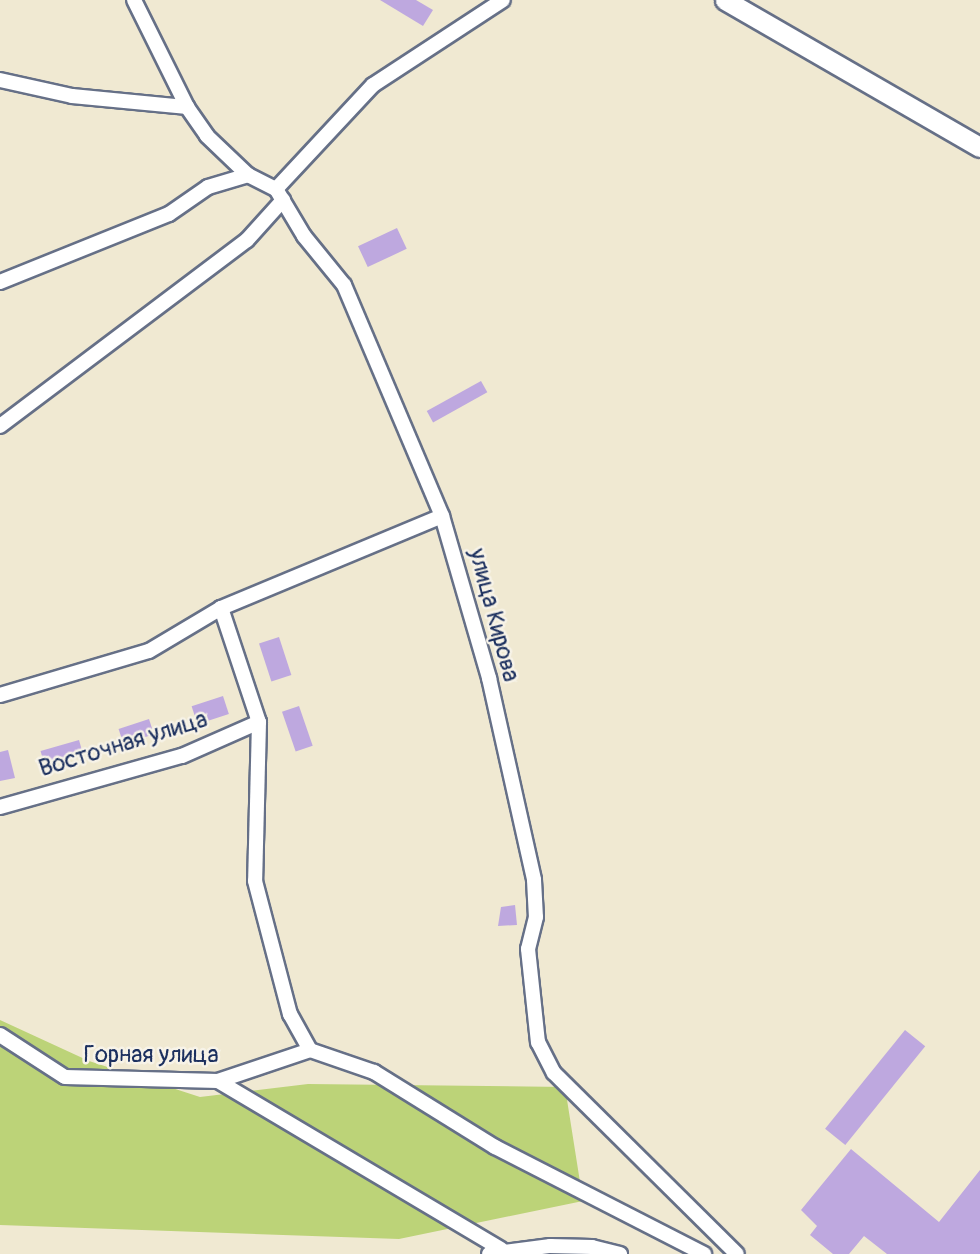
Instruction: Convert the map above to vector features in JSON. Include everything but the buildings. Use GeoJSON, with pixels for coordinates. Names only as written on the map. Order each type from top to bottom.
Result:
{"type":"FeatureCollection","features":[{"type":"Feature","properties":{"kind":"main road"},"geometry":{"type":"LineString","coordinates":[[724,0],[980,147]]}},
{"type":"Feature","properties":{"kind":"street","name":"улица Кирова"},"geometry":{"type":"LineString","coordinates":[[134,0],[187,107],[223,155],[279,195],[360,315],[442,516],[489,678],[534,880],[536,917],[528,949],[538,1042],[554,1073],[737,1254]]}},
{"type":"Feature","properties":{"kind":"street"},"geometry":{"type":"LineString","coordinates":[[0,426],[247,240],[279,195],[373,85],[503,0]]}},
{"type":"Feature","properties":{"kind":"street"},"geometry":{"type":"LineString","coordinates":[[0,80],[72,96],[187,107]]}},
{"type":"Feature","properties":{"kind":"street"},"geometry":{"type":"LineString","coordinates":[[0,282],[169,214],[208,187],[248,175]]}},
{"type":"Feature","properties":{"kind":"street"},"geometry":{"type":"LineString","coordinates":[[0,695],[149,652],[221,608],[442,516]]}},
{"type":"Feature","properties":{"kind":"street"},"geometry":{"type":"LineString","coordinates":[[221,608],[258,722],[255,881],[290,1014],[310,1050],[374,1072],[495,1147],[704,1254]]}},
{"type":"Feature","properties":{"kind":"street","name":"Восточная улица"},"geometry":{"type":"LineString","coordinates":[[0,807],[182,756],[258,722]]}},
{"type":"Feature","properties":{"kind":"street","name":"Горная улица"},"geometry":{"type":"LineString","coordinates":[[0,1035],[65,1077],[218,1081],[275,1066],[310,1050]]}},
{"type":"Feature","properties":{"kind":"street"},"geometry":{"type":"LineString","coordinates":[[218,1081],[495,1252],[592,1247],[620,1254]]}},
{"type":"Feature","properties":{"kind":"green space"},"geometry":{"type":"Polygon","coordinates":[[[0,1020],[89,1061],[200,1097],[308,1084],[565,1087],[583,1201],[399,1239],[0,1225],[0,1020]]]}}]}
